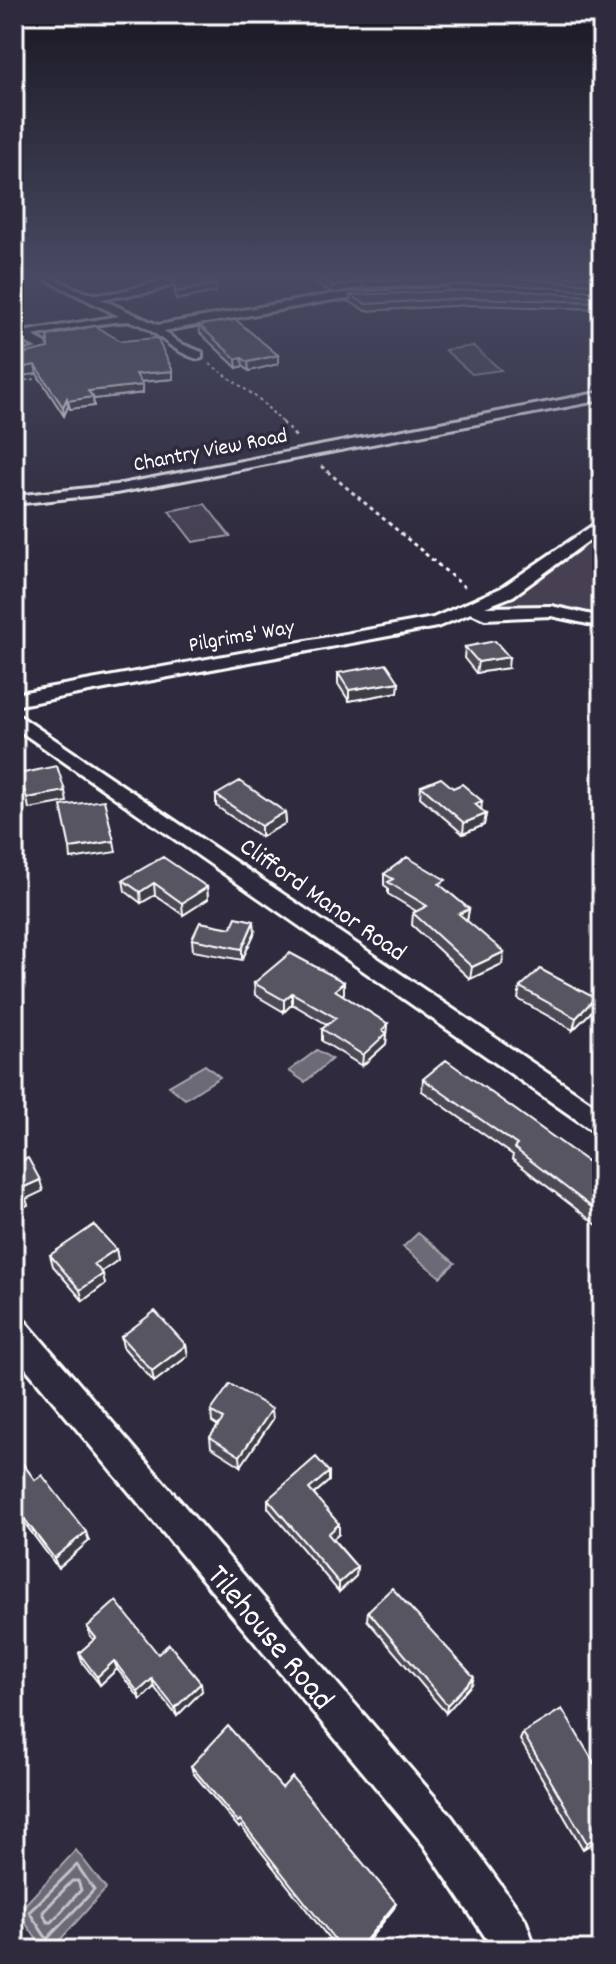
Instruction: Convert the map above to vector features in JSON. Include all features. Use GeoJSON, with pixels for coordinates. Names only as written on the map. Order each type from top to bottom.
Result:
{"type":"FeatureCollection","features":[{"type":"Feature","properties":{"kind":"street","name":"Chantry View Road"},"geometry":{"type":"LineString","coordinates":[[14,500],[116,489],[602,396]]}},
{"type":"Feature","properties":{"kind":"street","name":"Pilgrims' Way"},"geometry":{"type":"LineString","coordinates":[[14,700],[437,622],[479,606],[526,579],[602,524]]}},
{"type":"Feature","properties":{"kind":"street"},"geometry":{"type":"LineString","coordinates":[[479,606],[485,614],[551,611],[602,622]]}},
{"type":"Feature","properties":{"kind":"street","name":"Clifford Manor Road"},"geometry":{"type":"LineString","coordinates":[[14,718],[602,1124]]}},
{"type":"Feature","properties":{"kind":"street","name":"Tilehouse Road"},"geometry":{"type":"LineString","coordinates":[[14,1331],[438,1831],[510,1934],[515,1950]]}},
{"type":"Feature","properties":{"kind":"path"},"geometry":{"type":"LineString","coordinates":[[217,369],[260,400],[306,447],[303,451],[479,606]]}},
{"type":"Feature","properties":{"kind":"path"},"geometry":{"type":"LineString","coordinates":[[14,382],[43,378]]}},
{"type":"Feature","properties":{"kind":"shaded area"},"geometry":{"type":"Polygon","coordinates":[[[466,369],[501,370],[472,374],[466,369]]]}},
{"type":"Feature","properties":{"kind":"shaded area"},"geometry":{"type":"Polygon","coordinates":[[[205,504],[230,536],[193,542],[169,511],[205,504]]]}},
{"type":"Feature","properties":{"kind":"shaded area"},"geometry":{"type":"Polygon","coordinates":[[[602,531],[602,629],[537,614],[488,608],[520,591],[602,531]]]}},
{"type":"Feature","properties":{"kind":"water"},"geometry":{"type":"Polygon","coordinates":[[[317,1050],[332,1059],[305,1082],[289,1071],[317,1050]]]}},
{"type":"Feature","properties":{"kind":"water"},"geometry":{"type":"Polygon","coordinates":[[[205,1065],[220,1077],[185,1099],[169,1086],[205,1065]]]}},
{"type":"Feature","properties":{"kind":"water"},"geometry":{"type":"Polygon","coordinates":[[[418,1233],[455,1263],[440,1277],[403,1247],[418,1233]]]}},
{"type":"Feature","properties":{"kind":"water"},"geometry":{"type":"Polygon","coordinates":[[[76,1850],[106,1889],[51,1950],[44,1950],[18,1912],[76,1850]]]}},
{"type":"Feature","properties":{"kind":"building"},"geometry":{"type":"Polygon","coordinates":[[[37,369],[173,371],[136,374],[143,385],[88,391],[93,397],[68,401],[67,398],[63,407],[37,369]]]}},
{"type":"Feature","properties":{"kind":"building"},"geometry":{"type":"Polygon","coordinates":[[[495,641],[509,657],[478,662],[465,647],[495,641]]]}},
{"type":"Feature","properties":{"kind":"building"},"geometry":{"type":"Polygon","coordinates":[[[387,664],[399,682],[349,690],[338,673],[387,664]]]}},
{"type":"Feature","properties":{"kind":"building"},"geometry":{"type":"Polygon","coordinates":[[[57,766],[65,791],[27,798],[19,774],[57,766]]]}},
{"type":"Feature","properties":{"kind":"building"},"geometry":{"type":"Polygon","coordinates":[[[441,778],[453,788],[462,784],[482,801],[475,804],[486,814],[464,823],[421,786],[441,778]]]}},
{"type":"Feature","properties":{"kind":"building"},"geometry":{"type":"Polygon","coordinates":[[[240,781],[285,812],[261,826],[216,795],[240,781]]]}},
{"type":"Feature","properties":{"kind":"building"},"geometry":{"type":"Polygon","coordinates":[[[104,800],[114,841],[70,848],[61,806],[104,800]]]}},
{"type":"Feature","properties":{"kind":"building"},"geometry":{"type":"Polygon","coordinates":[[[163,857],[207,887],[182,903],[154,883],[140,892],[123,880],[163,857]]]}},
{"type":"Feature","properties":{"kind":"building"},"geometry":{"type":"Polygon","coordinates":[[[407,857],[446,880],[439,884],[469,909],[459,914],[504,952],[472,967],[413,913],[427,906],[388,882],[393,879],[384,874],[407,857]]]}},
{"type":"Feature","properties":{"kind":"building"},"geometry":{"type":"Polygon","coordinates":[[[236,917],[254,921],[242,949],[192,939],[200,922],[231,928],[236,917]]]}},
{"type":"Feature","properties":{"kind":"building"},"geometry":{"type":"Polygon","coordinates":[[[290,953],[344,982],[335,990],[388,1024],[382,1030],[387,1033],[363,1055],[322,1029],[336,1018],[292,993],[284,1000],[254,983],[290,953]]]}},
{"type":"Feature","properties":{"kind":"building"},"geometry":{"type":"Polygon","coordinates":[[[540,969],[595,998],[576,1018],[520,987],[540,969]]]}},
{"type":"Feature","properties":{"kind":"building"},"geometry":{"type":"Polygon","coordinates":[[[446,1060],[602,1172],[602,1215],[514,1148],[517,1145],[423,1079],[446,1060]]]}},
{"type":"Feature","properties":{"kind":"building"},"geometry":{"type":"Polygon","coordinates":[[[28,1158],[40,1180],[22,1188],[25,1194],[14,1199],[14,1164],[28,1158]]]}},
{"type":"Feature","properties":{"kind":"building"},"geometry":{"type":"Polygon","coordinates":[[[94,1225],[116,1249],[94,1264],[103,1274],[80,1290],[50,1255],[94,1225]]]}},
{"type":"Feature","properties":{"kind":"building"},"geometry":{"type":"Polygon","coordinates":[[[155,1311],[186,1345],[152,1371],[121,1337],[155,1311]]]}},
{"type":"Feature","properties":{"kind":"building"},"geometry":{"type":"Polygon","coordinates":[[[230,1384],[272,1409],[240,1456],[210,1437],[223,1419],[211,1411],[230,1384]]]}},
{"type":"Feature","properties":{"kind":"building"},"geometry":{"type":"Polygon","coordinates":[[[14,1452],[35,1480],[42,1475],[86,1532],[54,1558],[14,1505],[14,1452]]]}},
{"type":"Feature","properties":{"kind":"building"},"geometry":{"type":"Polygon","coordinates":[[[316,1457],[329,1472],[309,1489],[339,1524],[328,1534],[357,1567],[339,1583],[268,1499],[316,1457]]]}},
{"type":"Feature","properties":{"kind":"building"},"geometry":{"type":"Polygon","coordinates":[[[392,1588],[474,1677],[447,1705],[368,1611],[392,1588]]]}},
{"type":"Feature","properties":{"kind":"building"},"geometry":{"type":"Polygon","coordinates":[[[116,1601],[158,1654],[169,1644],[201,1683],[175,1708],[152,1679],[138,1692],[114,1661],[97,1677],[79,1653],[96,1638],[87,1627],[116,1601]]]}},
{"type":"Feature","properties":{"kind":"building"},"geometry":{"type":"Polygon","coordinates":[[[562,1709],[602,1776],[602,1842],[598,1836],[587,1843],[523,1733],[562,1709]]]}},
{"type":"Feature","properties":{"kind":"building"},"geometry":{"type":"Polygon","coordinates":[[[228,1726],[282,1788],[292,1777],[396,1903],[358,1950],[343,1950],[240,1820],[238,1822],[191,1766],[228,1726]]]}}]}
